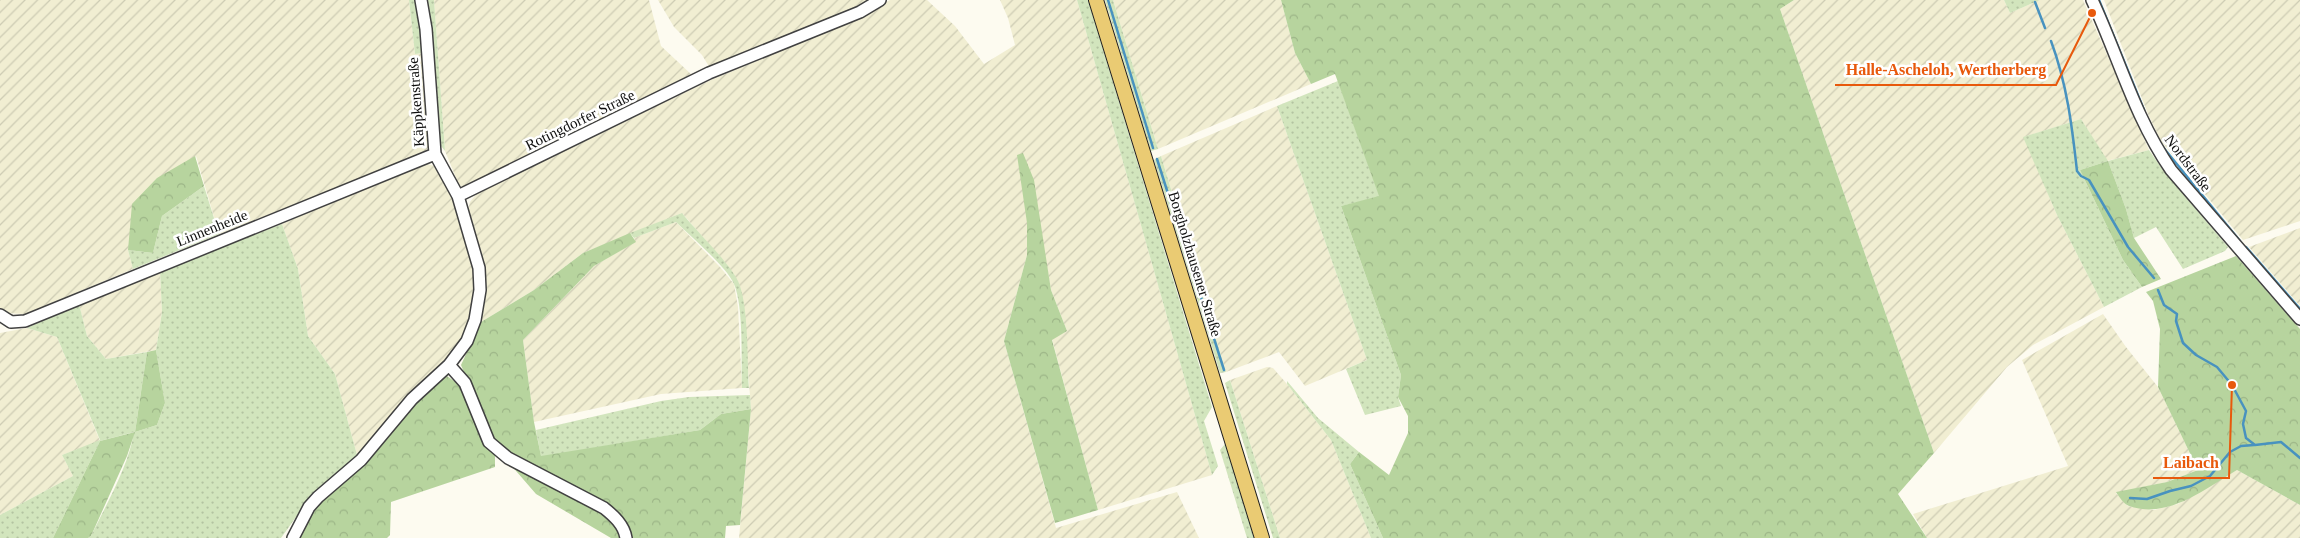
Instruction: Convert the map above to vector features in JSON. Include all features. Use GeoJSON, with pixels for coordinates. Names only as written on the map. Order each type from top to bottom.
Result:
{"type":"FeatureCollection","features":[{"type":"Feature","properties":{"kind":"main road","name":"Borgholzhausener Straße"},"geometry":{"type":"LineString","coordinates":[[1096,0],[1262,538]]}},
{"type":"Feature","properties":{"kind":"street","name":"Käppkenstraße"},"geometry":{"type":"LineString","coordinates":[[421,0],[426,29],[436,154],[458,196]]}},
{"type":"Feature","properties":{"kind":"street","name":"Rotingdorfer Straße"},"geometry":{"type":"LineString","coordinates":[[458,196],[709,73],[860,12],[880,0]]}},
{"type":"Feature","properties":{"kind":"street","name":"Nordstraße"},"geometry":{"type":"LineString","coordinates":[[2092,0],[2140,119],[2154,145],[2171,170],[2300,319]]}},
{"type":"Feature","properties":{"kind":"street","name":"Linnenheide"},"geometry":{"type":"LineString","coordinates":[[0,315],[11,322],[25,321],[436,154]]}},
{"type":"Feature","properties":{"kind":"street"},"geometry":{"type":"LineString","coordinates":[[293,538],[308,507],[361,460],[412,399],[449,365],[467,341],[480,290],[479,268],[458,196]]}},
{"type":"Feature","properties":{"kind":"street"},"geometry":{"type":"LineString","coordinates":[[449,365],[465,383],[490,442],[510,461],[604,508],[615,517],[625,532],[626,538]]}},
{"type":"Feature","properties":{"kind":"shaded area"},"geometry":{"type":"Polygon","coordinates":[[[0,0],[409,0],[415,54],[424,53],[430,141],[426,153],[219,234],[196,156],[128,250],[133,269],[25,314],[4,313],[0,308],[0,0]]]}},
{"type":"Feature","properties":{"kind":"shaded area"},"geometry":{"type":"Polygon","coordinates":[[[434,0],[649,0],[661,46],[692,75],[467,188],[459,185],[445,151],[434,0]]]}},
{"type":"Feature","properties":{"kind":"shaded area"},"geometry":{"type":"Polygon","coordinates":[[[658,0],[869,0],[857,8],[710,68],[702,55],[674,27],[658,0]]]}},
{"type":"Feature","properties":{"kind":"shaded area"},"geometry":{"type":"Polygon","coordinates":[[[890,0],[927,0],[955,26],[984,64],[1015,45],[1008,18],[1000,0],[1077,0],[1212,475],[1098,510],[1052,339],[1067,331],[1051,290],[1044,250],[1027,223],[1027,255],[1004,341],[1056,528],[1177,492],[1199,538],[739,538],[751,409],[743,305],[727,265],[682,213],[583,253],[534,290],[481,322],[486,289],[484,266],[468,210],[470,202],[478,192],[711,80],[862,17],[890,0]]]}},
{"type":"Feature","properties":{"kind":"shaded area"},"geometry":{"type":"Polygon","coordinates":[[[1113,0],[1281,0],[1295,53],[1311,84],[1158,149],[1113,0]]]}},
{"type":"Feature","properties":{"kind":"shaded area"},"geometry":{"type":"Polygon","coordinates":[[[1794,0],[2004,0],[2010,13],[2040,0],[2083,0],[2149,150],[2107,161],[2081,119],[2024,137],[2057,215],[2104,307],[2033,345],[2007,367],[1934,453],[1780,9],[1794,0]]]}},
{"type":"Feature","properties":{"kind":"shaded area"},"geometry":{"type":"Polygon","coordinates":[[[2104,0],[2300,0],[2300,221],[2243,240],[2161,141],[2148,114],[2104,0]]]}},
{"type":"Feature","properties":{"kind":"shaded area"},"geometry":{"type":"Polygon","coordinates":[[[1277,106],[1367,360],[1305,386],[1279,352],[1226,372],[1161,156],[1277,106]]]}},
{"type":"Feature","properties":{"kind":"shaded area"},"geometry":{"type":"Polygon","coordinates":[[[423,163],[435,166],[449,190],[468,236],[477,289],[472,319],[445,361],[409,396],[357,455],[335,374],[308,336],[298,269],[282,224],[423,163]]]}},
{"type":"Feature","properties":{"kind":"shaded area"},"geometry":{"type":"Polygon","coordinates":[[[676,222],[734,284],[738,307],[742,388],[661,394],[534,422],[523,340],[594,266],[635,242],[634,238],[676,222]]]}},
{"type":"Feature","properties":{"kind":"shaded area"},"geometry":{"type":"Polygon","coordinates":[[[2300,228],[2300,306],[2249,247],[2300,228]]]}},
{"type":"Feature","properties":{"kind":"shaded area"},"geometry":{"type":"Polygon","coordinates":[[[160,271],[162,312],[156,350],[106,359],[87,336],[79,304],[160,271]]]}},
{"type":"Feature","properties":{"kind":"shaded area"},"geometry":{"type":"Polygon","coordinates":[[[2103,314],[2158,387],[2198,470],[2167,482],[2116,493],[2128,506],[2154,510],[2178,504],[2237,470],[2300,505],[2300,538],[1927,538],[1913,514],[2068,466],[2022,360],[2103,314]]]}},
{"type":"Feature","properties":{"kind":"shaded area"},"geometry":{"type":"Polygon","coordinates":[[[27,328],[57,337],[100,441],[62,455],[73,476],[0,515],[0,333],[27,328]]]}},
{"type":"Feature","properties":{"kind":"shaded area"},"geometry":{"type":"Polygon","coordinates":[[[1267,367],[1273,368],[1331,440],[1371,538],[1280,538],[1230,380],[1267,367]]]}},
{"type":"Feature","properties":{"kind":"green space"},"geometry":{"type":"Polygon","coordinates":[[[409,0],[417,0],[424,53],[415,54],[409,0]]]}},
{"type":"Feature","properties":{"kind":"green space"},"geometry":{"type":"Polygon","coordinates":[[[425,0],[434,0],[445,151],[441,146],[425,0]]]}},
{"type":"Feature","properties":{"kind":"green space"},"geometry":{"type":"Polygon","coordinates":[[[1077,0],[1088,0],[1212,407],[1204,421],[1218,466],[1212,475],[1077,0]]]}},
{"type":"Feature","properties":{"kind":"green space"},"geometry":{"type":"Polygon","coordinates":[[[1105,0],[1113,0],[1158,149],[1151,151],[1105,0]]]}},
{"type":"Feature","properties":{"kind":"green space"},"geometry":{"type":"Polygon","coordinates":[[[1281,0],[1794,0],[1780,9],[1934,453],[1898,494],[1927,538],[1383,538],[1350,464],[1359,452],[1389,475],[1408,433],[1408,416],[1398,397],[1401,375],[1341,206],[1379,196],[1335,74],[1311,84],[1295,53],[1281,0]]]}},
{"type":"Feature","properties":{"kind":"green space"},"geometry":{"type":"Polygon","coordinates":[[[2004,0],[2040,0],[2010,13],[2004,0]]]}},
{"type":"Feature","properties":{"kind":"green space"},"geometry":{"type":"Polygon","coordinates":[[[1338,81],[1380,197],[1341,206],[1401,375],[1398,397],[1401,406],[1365,415],[1346,369],[1367,360],[1277,106],[1338,81]]]}},
{"type":"Feature","properties":{"kind":"green space"},"geometry":{"type":"Polygon","coordinates":[[[2081,119],[2108,161],[2080,170],[2123,260],[2142,287],[2104,307],[2057,215],[2023,137],[2081,119]]]}},
{"type":"Feature","properties":{"kind":"green space"},"geometry":{"type":"Polygon","coordinates":[[[2149,150],[2165,173],[2228,247],[2225,251],[2183,269],[2156,227],[2134,238],[2126,209],[2108,161],[2149,150]]]}},
{"type":"Feature","properties":{"kind":"green space"},"geometry":{"type":"Polygon","coordinates":[[[1023,153],[1034,180],[1051,290],[1067,331],[1052,340],[1098,510],[1055,523],[1004,341],[1027,255],[1027,223],[1017,155],[1023,153]]]}},
{"type":"Feature","properties":{"kind":"green space"},"geometry":{"type":"Polygon","coordinates":[[[195,156],[204,186],[162,216],[153,253],[128,250],[132,204],[157,178],[195,156]]]}},
{"type":"Feature","properties":{"kind":"green space"},"geometry":{"type":"Polygon","coordinates":[[[1161,156],[1226,372],[1220,373],[1154,160],[1161,156]]]}},
{"type":"Feature","properties":{"kind":"green space"},"geometry":{"type":"Polygon","coordinates":[[[2108,161],[2126,209],[2134,238],[2161,279],[2142,287],[2123,260],[2080,170],[2108,161]]]}},
{"type":"Feature","properties":{"kind":"green space"},"geometry":{"type":"Polygon","coordinates":[[[204,186],[219,234],[133,269],[128,250],[153,253],[162,216],[204,186]]]}},
{"type":"Feature","properties":{"kind":"green space"},"geometry":{"type":"Polygon","coordinates":[[[682,213],[720,256],[733,273],[742,291],[746,318],[749,388],[742,388],[741,335],[737,294],[734,284],[724,269],[676,222],[634,238],[630,233],[682,213]]]}},
{"type":"Feature","properties":{"kind":"green space"},"geometry":{"type":"Polygon","coordinates":[[[282,224],[298,269],[308,336],[335,374],[357,455],[314,492],[281,538],[88,538],[91,536],[122,471],[134,432],[100,441],[53,538],[0,538],[0,515],[73,476],[62,455],[100,440],[57,337],[27,328],[79,304],[87,336],[106,359],[147,352],[135,432],[157,425],[165,403],[156,350],[162,312],[160,271],[282,224]]]}},
{"type":"Feature","properties":{"kind":"green space"},"geometry":{"type":"Polygon","coordinates":[[[630,233],[636,242],[594,266],[523,340],[534,422],[541,456],[700,430],[721,414],[751,409],[740,525],[726,526],[725,538],[631,538],[623,518],[608,504],[512,458],[491,437],[461,365],[481,322],[534,290],[583,253],[630,233]]]}},
{"type":"Feature","properties":{"kind":"green space"},"geometry":{"type":"Polygon","coordinates":[[[2236,256],[2300,329],[2300,505],[2237,470],[2199,493],[2172,506],[2144,509],[2129,506],[2123,502],[2116,492],[2167,482],[2198,470],[2158,387],[2160,329],[2153,301],[2146,292],[2236,256]]]}},
{"type":"Feature","properties":{"kind":"green space"},"geometry":{"type":"Polygon","coordinates":[[[156,350],[165,403],[157,425],[135,432],[147,352],[156,350]]]}},
{"type":"Feature","properties":{"kind":"green space"},"geometry":{"type":"Polygon","coordinates":[[[447,376],[461,386],[495,453],[495,467],[391,502],[390,535],[387,538],[298,538],[321,500],[364,463],[416,402],[447,376]]]}},
{"type":"Feature","properties":{"kind":"green space"},"geometry":{"type":"Polygon","coordinates":[[[1230,380],[1280,538],[1273,538],[1225,383],[1230,380]]]}},
{"type":"Feature","properties":{"kind":"green space"},"geometry":{"type":"Polygon","coordinates":[[[1287,381],[1318,418],[1359,452],[1350,464],[1383,538],[1371,538],[1331,440],[1287,384],[1287,381]]]}},
{"type":"Feature","properties":{"kind":"green space"},"geometry":{"type":"Polygon","coordinates":[[[750,395],[751,409],[721,414],[700,430],[541,457],[536,430],[661,401],[689,397],[750,395]]]}},
{"type":"Feature","properties":{"kind":"green space"},"geometry":{"type":"Polygon","coordinates":[[[135,432],[127,456],[91,536],[88,538],[53,538],[100,441],[135,432]]]}},
{"type":"Feature","properties":{"kind":"green space"},"geometry":{"type":"Polygon","coordinates":[[[1225,444],[1254,538],[1247,538],[1220,450],[1225,444]]]}},
{"type":"Feature","properties":{"kind":"green space"},"geometry":{"type":"Polygon","coordinates":[[[510,464],[612,519],[622,538],[611,538],[536,494],[510,464]]]}},
{"type":"Feature","properties":{"kind":"waterway"},"geometry":{"type":"LineString","coordinates":[[1108,0],[1153,148]]}},
{"type":"Feature","properties":{"kind":"waterway"},"geometry":{"type":"LineString","coordinates":[[2099,0],[2144,110]]}},
{"type":"Feature","properties":{"kind":"waterway"},"geometry":{"type":"LineString","coordinates":[[2035,2],[2045,28]]}},
{"type":"Feature","properties":{"kind":"waterway"},"geometry":{"type":"LineString","coordinates":[[2051,41],[2065,89],[2077,171],[2081,176],[2089,180],[2128,247],[2154,278]]}},
{"type":"Feature","properties":{"kind":"waterway"},"geometry":{"type":"LineString","coordinates":[[2162,146],[2240,241]]}},
{"type":"Feature","properties":{"kind":"waterway"},"geometry":{"type":"LineString","coordinates":[[1157,159],[1224,370]]}},
{"type":"Feature","properties":{"kind":"waterway"},"geometry":{"type":"LineString","coordinates":[[2246,247],[2300,309]]}},
{"type":"Feature","properties":{"kind":"waterway"},"geometry":{"type":"LineString","coordinates":[[2158,290],[2164,305],[2177,314],[2176,321],[2183,343],[2196,355],[2217,367],[2232,385],[2246,411],[2243,424],[2246,438],[2255,445],[2281,442],[2300,458]]}},
{"type":"Feature","properties":{"kind":"waterway"},"geometry":{"type":"LineString","coordinates":[[2130,498],[2147,499],[2191,486],[2210,476],[2230,452],[2241,446],[2254,445]]}},
{"type":"Feature","properties":{"kind":"place","name":"Halle-Ascheloh, Wertherberg"},"geometry":{"type":"Point","coordinates":[2092,13]}},
{"type":"Feature","properties":{"kind":"place","name":"Laibach"},"geometry":{"type":"Point","coordinates":[2232,385]}}]}
